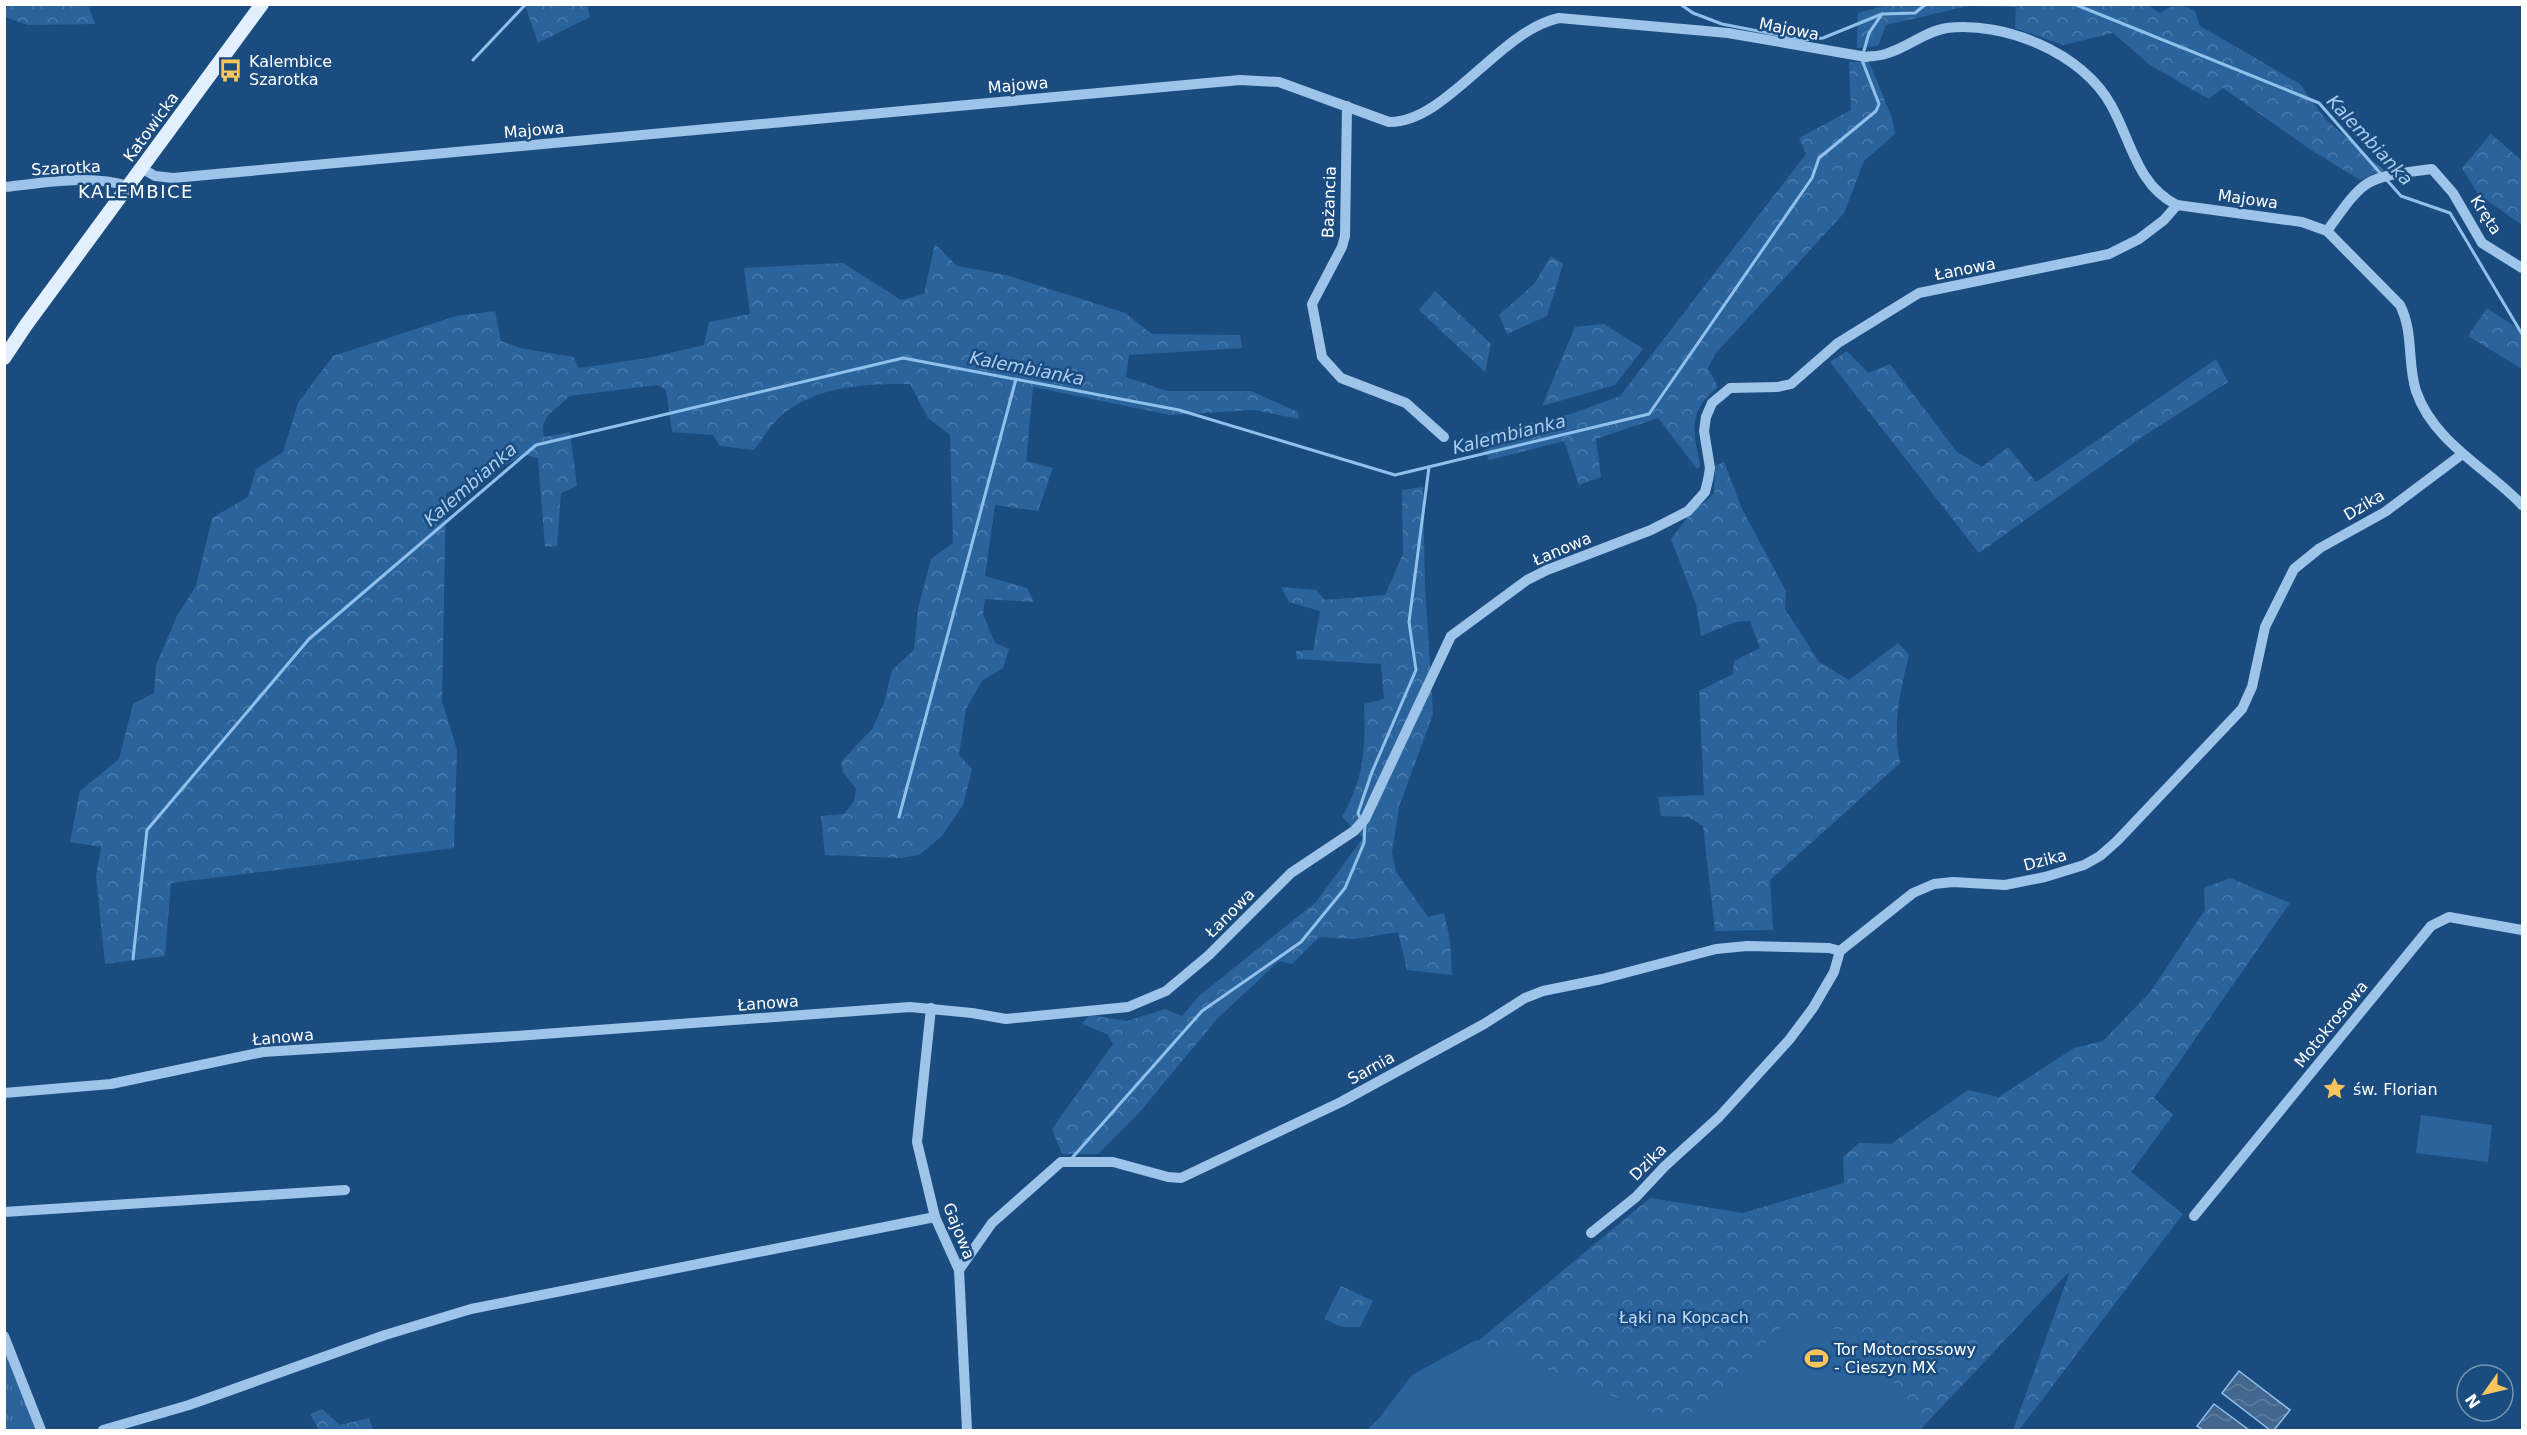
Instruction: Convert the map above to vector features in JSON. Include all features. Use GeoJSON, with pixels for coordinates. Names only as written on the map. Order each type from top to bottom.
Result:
{"type":"FeatureCollection","features":[{"type":"Feature","properties":{"kind":"main road","name":"Katowicka"},"geometry":{"type":"LineString","coordinates":[[4,358],[262,4]]}},
{"type":"Feature","properties":{"kind":"street","name":"Majowa"},"geometry":{"type":"LineString","coordinates":[[141,168],[155,176],[173,178],[1239,80],[1279,82],[1389,122],[1402,122],[1443,99],[1527,32],[1547,21],[1559,18],[1728,33],[1862,57],[1887,54],[1944,28],[1989,29],[2030,40],[2056,52],[2086,72],[2101,88],[2149,183],[2162,198],[2177,205],[2302,222],[2327,231],[2400,305],[2407,318],[2412,375],[2417,393],[2427,412],[2461,455],[2523,506]]}},
{"type":"Feature","properties":{"kind":"street","name":"Bażancia"},"geometry":{"type":"LineString","coordinates":[[1347,106],[1345,236],[1342,247],[1312,304],[1322,357],[1341,378],[1406,403],[1444,437]]}},
{"type":"Feature","properties":{"kind":"street","name":"Kręta"},"geometry":{"type":"LineString","coordinates":[[2327,231],[2352,196],[2368,182],[2377,177],[2432,169],[2453,193],[2482,243],[2523,268]]}},
{"type":"Feature","properties":{"kind":"street","name":"Szarotka"},"geometry":{"type":"LineString","coordinates":[[4,187],[87,180],[112,181],[128,186]]}},
{"type":"Feature","properties":{"kind":"street","name":"Łanowa"},"geometry":{"type":"LineString","coordinates":[[4,1093],[111,1084],[263,1052],[910,1007],[1017,1019],[1128,1007],[1166,991],[1209,955],[1291,873],[1354,831],[1365,819],[1451,636],[1527,580],[1546,570],[1678,518],[1698,501],[1705,492],[1710,468],[1704,431],[1706,417],[1712,403],[1730,388],[1778,387],[1791,384],[1838,343],[1919,293],[2109,254],[2139,239],[2164,220],[2177,205]]}},
{"type":"Feature","properties":{"kind":"street","name":"Dzika"},"geometry":{"type":"LineString","coordinates":[[1591,1233],[1636,1197],[1665,1166],[1719,1117],[1790,1040],[1834,972],[1840,951],[1913,893],[1934,884],[2005,885],[2045,878],[2084,865],[2100,856],[2149,810],[2242,710],[2252,687],[2265,627],[2294,569],[2320,548],[2385,512],[2461,455]]}},
{"type":"Feature","properties":{"kind":"street","name":"Motokrosowa"},"geometry":{"type":"LineString","coordinates":[[2194,1216],[2431,926],[2440,919],[2449,917],[2523,930]]}},
{"type":"Feature","properties":{"kind":"street","name":"Sarnia"},"geometry":{"type":"LineString","coordinates":[[959,1270],[992,1223],[1061,1162],[1113,1162],[1168,1177],[1181,1178],[1341,1102],[1543,990],[1622,975],[1716,949],[1747,946],[1829,948],[1840,951]]}},
{"type":"Feature","properties":{"kind":"street","name":"Gajowa"},"geometry":{"type":"LineString","coordinates":[[931,1008],[917,1142],[935,1217],[959,1270],[967,1431]]}},
{"type":"Feature","properties":{"kind":"street"},"geometry":{"type":"LineString","coordinates":[[4,1212],[345,1190]]}},
{"type":"Feature","properties":{"kind":"street"},"geometry":{"type":"LineString","coordinates":[[103,1431],[189,1405],[385,1335],[471,1310],[935,1217]]}},
{"type":"Feature","properties":{"kind":"street"},"geometry":{"type":"LineString","coordinates":[[4,1336],[41,1431]]}},
{"type":"Feature","properties":{"kind":"green space"},"geometry":{"type":"Polygon","coordinates":[[[2147,4],[2160,13],[2177,6],[2195,11],[2200,26],[2300,84],[2325,119],[2384,170],[2360,180],[2311,150],[2223,88],[2209,99],[2150,65],[2113,33],[2063,45],[2015,28],[2016,7],[1968,6],[1886,25],[1878,46],[1857,48],[1858,13],[1887,5],[2147,4]]]}},
{"type":"Feature","properties":{"kind":"green space"},"geometry":{"type":"Polygon","coordinates":[[[4,5],[88,5],[95,24],[28,25],[5,17],[4,5]]]}},
{"type":"Feature","properties":{"kind":"green space"},"geometry":{"type":"Polygon","coordinates":[[[525,5],[587,5],[590,17],[538,43],[525,5]]]}},
{"type":"Feature","properties":{"kind":"green space"},"geometry":{"type":"Polygon","coordinates":[[[1849,62],[1869,62],[1892,118],[1895,134],[1864,161],[1844,213],[1715,354],[1708,368],[1718,387],[1701,405],[1695,423],[1700,466],[1697,469],[1658,418],[1596,439],[1601,477],[1579,485],[1564,441],[1489,460],[1477,435],[1571,414],[1620,396],[1806,154],[1799,138],[1851,110],[1849,62]]]}},
{"type":"Feature","properties":{"kind":"green space"},"geometry":{"type":"Polygon","coordinates":[[[2491,134],[2522,161],[2522,225],[2478,194],[2462,168],[2491,134]]]}},
{"type":"Feature","properties":{"kind":"green space"},"geometry":{"type":"Polygon","coordinates":[[[935,244],[957,266],[1006,275],[1125,313],[1152,334],[1240,335],[1242,348],[1129,355],[1126,377],[1167,391],[1251,391],[1298,412],[1299,419],[1254,410],[1170,415],[1033,387],[1026,461],[1053,468],[1038,511],[995,505],[985,576],[1027,588],[1034,602],[985,599],[983,614],[995,643],[1009,649],[1003,668],[982,681],[966,709],[959,755],[972,769],[963,805],[942,836],[919,855],[900,858],[825,855],[821,816],[844,814],[854,801],[856,789],[843,772],[841,762],[872,729],[884,703],[892,670],[914,650],[918,609],[931,559],[953,543],[950,435],[928,418],[910,384],[844,388],[813,397],[784,413],[754,450],[720,446],[713,435],[672,432],[666,390],[658,385],[569,396],[550,414],[543,429],[544,437],[570,432],[577,486],[561,493],[557,546],[545,547],[538,458],[525,455],[446,493],[442,701],[457,750],[454,848],[171,883],[165,956],[105,964],[96,876],[101,847],[70,842],[80,791],[119,759],[133,704],[154,693],[156,665],[177,616],[196,586],[212,518],[248,497],[256,469],[283,452],[298,403],[333,356],[456,316],[495,311],[501,341],[520,348],[573,357],[579,368],[648,358],[704,345],[709,322],[750,314],[744,268],[843,263],[901,300],[924,294],[935,244]]]}},
{"type":"Feature","properties":{"kind":"green space"},"geometry":{"type":"Polygon","coordinates":[[[1551,256],[1563,264],[1547,316],[1507,334],[1499,315],[1534,284],[1551,256]]]}},
{"type":"Feature","properties":{"kind":"green space"},"geometry":{"type":"Polygon","coordinates":[[[1435,291],[1491,344],[1485,372],[1419,310],[1435,291]]]}},
{"type":"Feature","properties":{"kind":"green space"},"geometry":{"type":"Polygon","coordinates":[[[2487,308],[2522,331],[2522,369],[2468,336],[2487,308]]]}},
{"type":"Feature","properties":{"kind":"green space"},"geometry":{"type":"Polygon","coordinates":[[[1604,324],[1643,349],[1615,385],[1542,406],[1575,327],[1604,324]]]}},
{"type":"Feature","properties":{"kind":"green space"},"geometry":{"type":"Polygon","coordinates":[[[1847,351],[1868,373],[1890,364],[1957,452],[1982,467],[2008,447],[2036,482],[2216,359],[2228,382],[2142,437],[1979,553],[1830,362],[1847,351]]]}},
{"type":"Feature","properties":{"kind":"green space"},"geometry":{"type":"Polygon","coordinates":[[[1724,462],[1742,509],[1786,591],[1785,609],[1819,662],[1849,680],[1898,643],[1909,655],[1900,695],[1897,722],[1900,763],[1770,880],[1773,930],[1715,931],[1703,826],[1688,817],[1661,816],[1658,797],[1704,795],[1699,691],[1733,674],[1734,661],[1760,648],[1750,621],[1735,622],[1701,636],[1696,604],[1671,539],[1690,514],[1714,494],[1715,466],[1724,462]]]}},
{"type":"Feature","properties":{"kind":"green space"},"geometry":{"type":"Polygon","coordinates":[[[1423,487],[1425,586],[1433,714],[1399,807],[1392,852],[1396,872],[1428,917],[1444,913],[1450,941],[1452,975],[1407,970],[1398,932],[1354,939],[1319,937],[1292,964],[1279,961],[1217,1019],[1139,1113],[1098,1154],[1062,1154],[1052,1129],[1113,1044],[1107,1034],[1082,1024],[1089,1015],[1127,1021],[1165,1009],[1182,1016],[1199,996],[1316,902],[1363,838],[1342,817],[1355,789],[1362,762],[1364,704],[1384,699],[1381,664],[1297,659],[1296,651],[1313,650],[1320,611],[1289,602],[1281,587],[1316,590],[1325,600],[1385,595],[1403,554],[1402,490],[1423,487]]]}},
{"type":"Feature","properties":{"kind":"green space","name":"Łąki na Kopcach"},"geometry":{"type":"Polygon","coordinates":[[[2230,878],[2290,903],[2154,1098],[2173,1115],[2131,1172],[2183,1214],[2019,1430],[2013,1430],[2070,1271],[1920,1430],[1367,1430],[1413,1385],[1465,1352],[1650,1198],[1743,1213],[1844,1183],[1843,1157],[1859,1143],[1891,1144],[1968,1090],[1999,1097],[2074,1048],[2103,1041],[2151,991],[2205,910],[2204,888],[2230,878]]]}},
{"type":"Feature","properties":{"kind":"green space"},"geometry":{"type":"Polygon","coordinates":[[[2421,1115],[2492,1125],[2488,1162],[2416,1153],[2421,1115]]]}},
{"type":"Feature","properties":{"kind":"green space"},"geometry":{"type":"Polygon","coordinates":[[[1341,1286],[1373,1301],[1360,1327],[1342,1327],[1324,1319],[1341,1286]]]}},
{"type":"Feature","properties":{"kind":"green space","name":"Tor Motocrossowy - Cieszyn MX"},"geometry":{"type":"Polygon","coordinates":[[[1790,1318],[1868,1337],[1922,1430],[1370,1430],[1412,1375],[1476,1340],[1686,1426],[1790,1318]]]}},
{"type":"Feature","properties":{"kind":"green space"},"geometry":{"type":"Polygon","coordinates":[[[5,1344],[35,1430],[5,1430],[5,1344]]]}},
{"type":"Feature","properties":{"kind":"green space"},"geometry":{"type":"Polygon","coordinates":[[[322,1409],[340,1425],[369,1418],[373,1430],[319,1430],[310,1414],[322,1409]]]}},
{"type":"Feature","properties":{"kind":"water"},"geometry":{"type":"Polygon","coordinates":[[[2239,1371],[2290,1410],[2274,1430],[2270,1430],[2222,1393],[2239,1371]]]}},
{"type":"Feature","properties":{"kind":"water"},"geometry":{"type":"Polygon","coordinates":[[[2214,1404],[2249,1430],[2203,1430],[2197,1426],[2214,1404]]]}},
{"type":"Feature","properties":{"kind":"waterway"},"geometry":{"type":"LineString","coordinates":[[473,60],[526,4]]}},
{"type":"Feature","properties":{"kind":"waterway"},"geometry":{"type":"LineString","coordinates":[[1680,4],[1693,13],[1722,24],[1804,40],[1823,38],[1882,14]]}},
{"type":"Feature","properties":{"kind":"waterway","name":"Kalembianka"},"geometry":{"type":"LineString","coordinates":[[1863,54],[1869,33],[1882,14],[1915,13],[1926,4]]}},
{"type":"Feature","properties":{"kind":"waterway","name":"Kalembianka"},"geometry":{"type":"LineString","coordinates":[[2074,4],[2319,103],[2381,174]]}},
{"type":"Feature","properties":{"kind":"waterway","name":"Kalembianka"},"geometry":{"type":"LineString","coordinates":[[133,959],[147,830],[309,639],[536,445],[903,358],[1179,410],[1395,475],[1649,414],[1812,178],[1819,158],[1876,111],[1879,104],[1862,60]]}},
{"type":"Feature","properties":{"kind":"waterway","name":"Kalembianka"},"geometry":{"type":"LineString","coordinates":[[2385,178],[2401,196],[2450,213],[2522,334]]}},
{"type":"Feature","properties":{"kind":"waterway"},"geometry":{"type":"LineString","coordinates":[[899,817],[1016,379]]}},
{"type":"Feature","properties":{"kind":"waterway"},"geometry":{"type":"LineString","coordinates":[[1360,818],[1358,813],[1372,772],[1416,670],[1409,622],[1429,467]]}},
{"type":"Feature","properties":{"kind":"waterway"},"geometry":{"type":"LineString","coordinates":[[1072,1158],[1202,1011],[1301,942],[1345,888],[1364,843],[1365,824]]}},
{"type":"Feature","properties":{"kind":"place","name":"Kalembice Szarotka"},"geometry":{"type":"Point","coordinates":[231,70]}},
{"type":"Feature","properties":{"kind":"place","name":"św. Florian"},"geometry":{"type":"Point","coordinates":[2335,1089]}},
{"type":"Feature","properties":{"kind":"place","name":"Tor Motocrossowy - Cieszyn MX"},"geometry":{"type":"Point","coordinates":[1816,1358]}},
{"type":"Feature","properties":{"kind":"district","name":"KALEMBICE"},"geometry":{"type":"Point","coordinates":[136,191]}}]}
